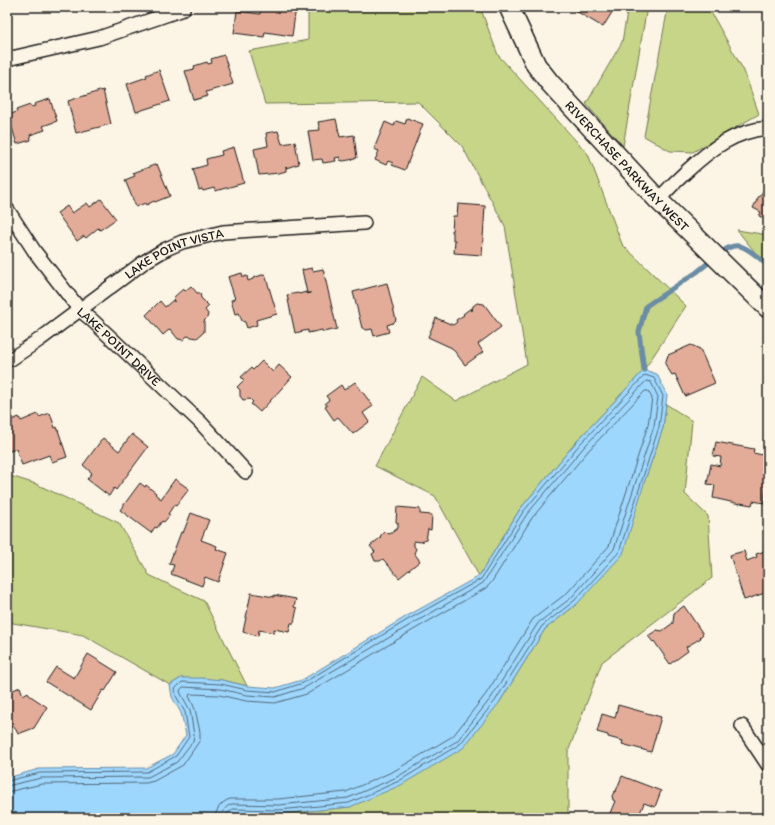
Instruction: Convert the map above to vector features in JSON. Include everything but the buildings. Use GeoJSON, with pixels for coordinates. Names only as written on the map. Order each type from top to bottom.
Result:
{"type":"FeatureCollection","features":[{"type":"Feature","properties":{"kind":"street","name":"RIVERCHASE PARKWAY WEST"},"geometry":{"type":"LineString","coordinates":[[509,7],[536,65],[550,83],[658,200],[701,244],[768,308]]}},
{"type":"Feature","properties":{"kind":"street"},"geometry":{"type":"LineString","coordinates":[[7,59],[99,38],[183,9]]}},
{"type":"Feature","properties":{"kind":"street"},"geometry":{"type":"LineString","coordinates":[[658,200],[706,153],[723,142],[738,135],[768,128]]}},
{"type":"Feature","properties":{"kind":"street","name":"LAKE POINT DRIVE"},"geometry":{"type":"LineString","coordinates":[[7,209],[35,252],[80,310],[99,326],[200,422],[246,472]]}},
{"type":"Feature","properties":{"kind":"street","name":"LAKE POINT VISTA"},"geometry":{"type":"LineString","coordinates":[[11,359],[144,262],[166,249],[182,242],[230,231],[364,222]]}},
{"type":"Feature","properties":{"kind":"street"},"geometry":{"type":"LineString","coordinates":[[742,726],[768,765]]}},
{"type":"Feature","properties":{"kind":"green space"},"geometry":{"type":"Polygon","coordinates":[[[308,7],[480,7],[498,55],[588,154],[622,244],[686,306],[644,370],[577,441],[520,509],[479,576],[435,496],[375,466],[422,377],[456,401],[527,364],[505,226],[462,146],[418,102],[265,104],[249,51],[308,40],[308,7]]]}},
{"type":"Feature","properties":{"kind":"green space"},"geometry":{"type":"Polygon","coordinates":[[[628,7],[647,7],[623,146],[586,104],[622,42],[628,7]]]}},
{"type":"Feature","properties":{"kind":"green space"},"geometry":{"type":"Polygon","coordinates":[[[668,7],[708,7],[744,71],[759,114],[693,152],[670,151],[644,136],[668,7]]]}},
{"type":"Feature","properties":{"kind":"green space"},"geometry":{"type":"Polygon","coordinates":[[[737,230],[768,235],[768,268],[737,230]]]}},
{"type":"Feature","properties":{"kind":"green space"},"geometry":{"type":"Polygon","coordinates":[[[666,404],[692,421],[685,494],[708,516],[712,578],[602,662],[568,752],[568,818],[229,818],[233,813],[279,814],[350,807],[499,703],[545,629],[577,604],[645,480],[663,428],[666,404]]]}},
{"type":"Feature","properties":{"kind":"green space"},"geometry":{"type":"Polygon","coordinates":[[[7,475],[36,484],[119,523],[149,575],[204,601],[247,686],[222,680],[181,678],[170,685],[83,635],[7,622],[7,475]]]}},
{"type":"Feature","properties":{"kind":"water"},"geometry":{"type":"Polygon","coordinates":[[[644,370],[657,374],[667,395],[663,428],[645,480],[623,554],[577,604],[545,629],[499,703],[463,748],[401,785],[350,807],[279,814],[233,813],[229,818],[7,818],[7,778],[39,769],[146,768],[173,754],[186,735],[181,713],[172,697],[170,685],[181,678],[222,680],[247,686],[275,688],[302,680],[407,616],[479,576],[520,509],[577,441],[644,370]]]}},
{"type":"Feature","properties":{"kind":"waterway"},"geometry":{"type":"LineString","coordinates":[[719,254],[732,246],[738,246],[748,249],[764,262],[768,262]]}},
{"type":"Feature","properties":{"kind":"waterway"},"geometry":{"type":"LineString","coordinates":[[644,370],[639,332],[646,306],[697,272],[713,259]]}}]}
